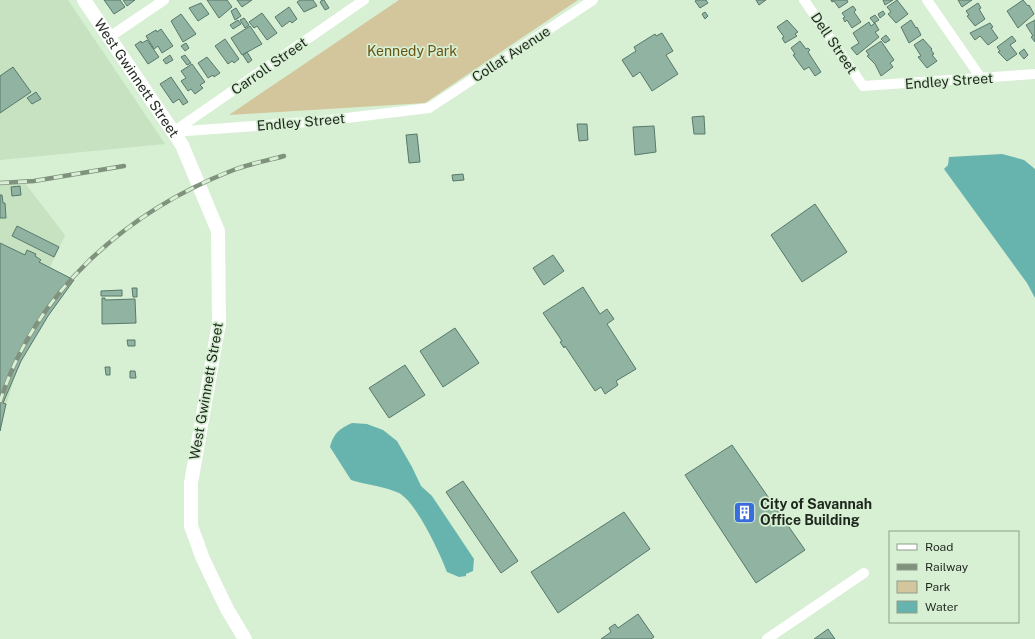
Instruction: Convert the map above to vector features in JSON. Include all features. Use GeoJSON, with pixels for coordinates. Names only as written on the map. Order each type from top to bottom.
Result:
{"type":"FeatureCollection","features":[{"type":"Feature","properties":{"kind":"main road","name":"West Gwinnett Street"},"geometry":{"type":"LineString","coordinates":[[84,0],[108,38],[182,145],[218,231],[219,323],[191,483],[191,526],[203,559],[227,609],[245,639]]}},
{"type":"Feature","properties":{"kind":"street"},"geometry":{"type":"LineString","coordinates":[[108,38],[164,0]]}},
{"type":"Feature","properties":{"kind":"street","name":"Carroll Street"},"geometry":{"type":"LineString","coordinates":[[173,132],[364,0]]}},
{"type":"Feature","properties":{"kind":"street","name":"Collat Avenue"},"geometry":{"type":"LineString","coordinates":[[429,108],[593,0]]}},
{"type":"Feature","properties":{"kind":"street","name":"Dell Street"},"geometry":{"type":"LineString","coordinates":[[804,0],[863,86]]}},
{"type":"Feature","properties":{"kind":"street"},"geometry":{"type":"LineString","coordinates":[[927,0],[981,78]]}},
{"type":"Feature","properties":{"kind":"street","name":"Endley Street"},"geometry":{"type":"LineString","coordinates":[[863,86],[1035,74]]}},
{"type":"Feature","properties":{"kind":"street","name":"Endley Street"},"geometry":{"type":"LineString","coordinates":[[173,132],[322,121],[429,108]]}},
{"type":"Feature","properties":{"kind":"street"},"geometry":{"type":"LineString","coordinates":[[767,639],[864,574]]}},
{"type":"Feature","properties":{"kind":"shaded area"},"geometry":{"type":"Polygon","coordinates":[[[0,0],[68,0],[165,144],[0,160],[0,0]]]}},
{"type":"Feature","properties":{"kind":"shaded area"},"geometry":{"type":"Polygon","coordinates":[[[24,182],[65,235],[50,267],[71,281],[22,353],[0,425],[0,184],[24,182]]]}},
{"type":"Feature","properties":{"kind":"green space","name":"Kennedy Park"},"geometry":{"type":"Polygon","coordinates":[[[399,0],[578,0],[425,103],[229,115],[399,0]]]}},
{"type":"Feature","properties":{"kind":"water"},"geometry":{"type":"Polygon","coordinates":[[[1002,154],[1024,160],[1035,169],[1035,298],[1027,283],[944,169],[948,165],[949,157],[1002,154]]]}},
{"type":"Feature","properties":{"kind":"water"},"geometry":{"type":"Polygon","coordinates":[[[352,423],[367,424],[383,430],[397,441],[421,486],[432,496],[474,559],[473,571],[466,574],[466,576],[459,577],[447,572],[427,529],[413,506],[406,498],[399,493],[387,489],[351,480],[330,447],[333,438],[338,432],[352,423]]]}},
{"type":"Feature","properties":{"kind":"building"},"geometry":{"type":"Polygon","coordinates":[[[104,0],[120,0],[125,7],[114,14],[104,0]]]}},
{"type":"Feature","properties":{"kind":"building"},"geometry":{"type":"Polygon","coordinates":[[[123,0],[135,0],[127,6],[123,0]]]}},
{"type":"Feature","properties":{"kind":"building"},"geometry":{"type":"Polygon","coordinates":[[[207,0],[227,0],[232,7],[219,18],[207,0]]]}},
{"type":"Feature","properties":{"kind":"building"},"geometry":{"type":"Polygon","coordinates":[[[237,0],[252,0],[242,7],[237,0]]]}},
{"type":"Feature","properties":{"kind":"building"},"geometry":{"type":"Polygon","coordinates":[[[300,0],[313,0],[317,6],[304,12],[297,2],[300,0]]]}},
{"type":"Feature","properties":{"kind":"building"},"geometry":{"type":"Polygon","coordinates":[[[324,0],[329,8],[325,10],[320,2],[324,0]]]}},
{"type":"Feature","properties":{"kind":"building"},"geometry":{"type":"Polygon","coordinates":[[[706,0],[708,3],[700,8],[695,1],[706,0]]]}},
{"type":"Feature","properties":{"kind":"building"},"geometry":{"type":"Polygon","coordinates":[[[756,0],[766,0],[759,5],[756,0]]]}},
{"type":"Feature","properties":{"kind":"building"},"geometry":{"type":"Polygon","coordinates":[[[831,0],[847,0],[848,2],[839,8],[834,1],[832,2],[831,0]]]}},
{"type":"Feature","properties":{"kind":"building"},"geometry":{"type":"Polygon","coordinates":[[[883,0],[893,0],[885,5],[883,0]]]}},
{"type":"Feature","properties":{"kind":"building"},"geometry":{"type":"Polygon","coordinates":[[[897,0],[908,14],[896,23],[888,14],[891,12],[887,7],[897,0]]]}},
{"type":"Feature","properties":{"kind":"building"},"geometry":{"type":"Polygon","coordinates":[[[958,0],[972,0],[962,7],[958,0]]]}},
{"type":"Feature","properties":{"kind":"building"},"geometry":{"type":"Polygon","coordinates":[[[1023,0],[1028,6],[1029,5],[1034,14],[1018,28],[1007,11],[1023,0]]]}},
{"type":"Feature","properties":{"kind":"building"},"geometry":{"type":"Polygon","coordinates":[[[201,3],[209,14],[198,21],[189,8],[201,3]]]}},
{"type":"Feature","properties":{"kind":"building"},"geometry":{"type":"Polygon","coordinates":[[[978,3],[981,8],[979,9],[985,19],[975,26],[967,16],[969,15],[966,11],[978,3]]]}},
{"type":"Feature","properties":{"kind":"building"},"geometry":{"type":"Polygon","coordinates":[[[853,6],[856,10],[854,12],[861,22],[852,28],[847,20],[845,22],[843,18],[845,17],[842,13],[853,6]]]}},
{"type":"Feature","properties":{"kind":"building"},"geometry":{"type":"Polygon","coordinates":[[[289,7],[297,19],[292,23],[290,21],[282,27],[275,17],[289,7]]]}},
{"type":"Feature","properties":{"kind":"building"},"geometry":{"type":"Polygon","coordinates":[[[236,8],[241,16],[235,20],[231,11],[236,8]]]}},
{"type":"Feature","properties":{"kind":"building"},"geometry":{"type":"Polygon","coordinates":[[[883,11],[885,14],[880,18],[878,14],[883,11]]]}},
{"type":"Feature","properties":{"kind":"building"},"geometry":{"type":"Polygon","coordinates":[[[705,12],[708,16],[705,19],[702,14],[705,12]]]}},
{"type":"Feature","properties":{"kind":"building"},"geometry":{"type":"Polygon","coordinates":[[[262,13],[277,33],[267,40],[257,26],[254,28],[249,22],[262,13]]]}},
{"type":"Feature","properties":{"kind":"building"},"geometry":{"type":"Polygon","coordinates":[[[181,14],[196,34],[183,42],[171,21],[181,14]]]}},
{"type":"Feature","properties":{"kind":"building"},"geometry":{"type":"Polygon","coordinates":[[[875,15],[879,20],[874,23],[870,18],[875,15]]]}},
{"type":"Feature","properties":{"kind":"building"},"geometry":{"type":"Polygon","coordinates":[[[244,18],[249,25],[245,28],[240,20],[244,18]]]}},
{"type":"Feature","properties":{"kind":"building"},"geometry":{"type":"Polygon","coordinates":[[[238,20],[241,24],[233,29],[230,25],[238,20]]]}},
{"type":"Feature","properties":{"kind":"building"},"geometry":{"type":"Polygon","coordinates":[[[787,20],[798,32],[795,34],[797,36],[785,43],[782,38],[784,37],[777,27],[787,20]]]}},
{"type":"Feature","properties":{"kind":"building"},"geometry":{"type":"Polygon","coordinates":[[[911,20],[921,35],[909,43],[901,27],[911,20]]]}},
{"type":"Feature","properties":{"kind":"building"},"geometry":{"type":"Polygon","coordinates":[[[1035,20],[1035,42],[1026,25],[1035,20]]]}},
{"type":"Feature","properties":{"kind":"building"},"geometry":{"type":"Polygon","coordinates":[[[869,22],[871,26],[875,23],[879,30],[875,32],[879,37],[857,55],[851,48],[859,43],[853,33],[869,22]]]}},
{"type":"Feature","properties":{"kind":"building"},"geometry":{"type":"Polygon","coordinates":[[[990,23],[993,27],[991,28],[998,38],[988,45],[980,36],[975,40],[970,33],[990,23]]]}},
{"type":"Feature","properties":{"kind":"building"},"geometry":{"type":"Polygon","coordinates":[[[250,26],[262,44],[242,55],[231,38],[250,26]]]}},
{"type":"Feature","properties":{"kind":"building"},"geometry":{"type":"Polygon","coordinates":[[[161,29],[173,46],[162,53],[158,46],[154,49],[146,36],[156,30],[157,32],[161,29]]]}},
{"type":"Feature","properties":{"kind":"building"},"geometry":{"type":"Polygon","coordinates":[[[662,33],[673,51],[666,55],[678,74],[652,91],[640,72],[633,77],[622,60],[636,51],[634,47],[655,34],[656,36],[662,33]]]}},
{"type":"Feature","properties":{"kind":"building"},"geometry":{"type":"Polygon","coordinates":[[[886,35],[890,40],[885,43],[881,39],[886,35]]]}},
{"type":"Feature","properties":{"kind":"building"},"geometry":{"type":"Polygon","coordinates":[[[1012,36],[1016,41],[1010,45],[1017,54],[1007,61],[998,52],[1000,51],[997,47],[1012,36]]]}},
{"type":"Feature","properties":{"kind":"building"},"geometry":{"type":"Polygon","coordinates":[[[225,39],[239,59],[234,63],[232,61],[228,64],[215,46],[225,39]]]}},
{"type":"Feature","properties":{"kind":"building"},"geometry":{"type":"Polygon","coordinates":[[[923,39],[932,49],[931,50],[934,54],[932,55],[937,61],[927,68],[918,57],[921,56],[914,45],[923,39]]]}},
{"type":"Feature","properties":{"kind":"building"},"geometry":{"type":"Polygon","coordinates":[[[147,40],[159,57],[148,64],[135,45],[141,41],[142,43],[147,40]]]}},
{"type":"Feature","properties":{"kind":"building"},"geometry":{"type":"Polygon","coordinates":[[[800,41],[806,49],[808,48],[810,50],[808,52],[821,72],[815,76],[809,67],[804,70],[793,55],[795,54],[791,48],[800,41]]]}},
{"type":"Feature","properties":{"kind":"building"},"geometry":{"type":"Polygon","coordinates":[[[881,41],[894,60],[890,63],[893,67],[881,76],[875,64],[867,56],[869,55],[866,51],[881,41]]]}},
{"type":"Feature","properties":{"kind":"building"},"geometry":{"type":"Polygon","coordinates":[[[186,43],[189,48],[185,51],[181,46],[186,43]]]}},
{"type":"Feature","properties":{"kind":"building"},"geometry":{"type":"Polygon","coordinates":[[[1024,49],[1028,55],[1024,59],[1019,53],[1024,49]]]}},
{"type":"Feature","properties":{"kind":"building"},"geometry":{"type":"Polygon","coordinates":[[[247,52],[252,60],[248,63],[243,55],[247,52]]]}},
{"type":"Feature","properties":{"kind":"building"},"geometry":{"type":"Polygon","coordinates":[[[170,55],[173,60],[166,64],[163,60],[170,55]]]}},
{"type":"Feature","properties":{"kind":"building"},"geometry":{"type":"Polygon","coordinates":[[[185,55],[191,63],[187,65],[181,57],[185,55]]]}},
{"type":"Feature","properties":{"kind":"building"},"geometry":{"type":"Polygon","coordinates":[[[207,57],[220,73],[214,77],[213,75],[208,78],[198,63],[207,57]]]}},
{"type":"Feature","properties":{"kind":"building"},"geometry":{"type":"Polygon","coordinates":[[[192,64],[205,82],[200,85],[203,88],[195,94],[191,89],[188,91],[181,81],[186,78],[181,71],[192,64]]]}},
{"type":"Feature","properties":{"kind":"building"},"geometry":{"type":"Polygon","coordinates":[[[13,67],[31,92],[0,113],[0,76],[13,67]]]}},
{"type":"Feature","properties":{"kind":"building"},"geometry":{"type":"Polygon","coordinates":[[[171,77],[188,102],[183,105],[179,99],[173,103],[160,84],[171,77]]]}},
{"type":"Feature","properties":{"kind":"building"},"geometry":{"type":"Polygon","coordinates":[[[36,92],[41,99],[32,104],[27,98],[36,92]]]}},
{"type":"Feature","properties":{"kind":"building"},"geometry":{"type":"Polygon","coordinates":[[[704,116],[705,134],[694,134],[692,117],[704,116]]]}},
{"type":"Feature","properties":{"kind":"building"},"geometry":{"type":"Polygon","coordinates":[[[577,124],[587,124],[588,140],[579,141],[577,124]]]}},
{"type":"Feature","properties":{"kind":"building"},"geometry":{"type":"Polygon","coordinates":[[[654,126],[656,152],[635,155],[633,127],[654,126]]]}},
{"type":"Feature","properties":{"kind":"building"},"geometry":{"type":"Polygon","coordinates":[[[417,134],[420,162],[409,163],[406,135],[417,134]]]}},
{"type":"Feature","properties":{"kind":"building"},"geometry":{"type":"Polygon","coordinates":[[[463,174],[464,180],[453,181],[452,175],[463,174]]]}},
{"type":"Feature","properties":{"kind":"building"},"geometry":{"type":"Polygon","coordinates":[[[20,186],[21,195],[12,196],[11,187],[20,186]]]}},
{"type":"Feature","properties":{"kind":"building"},"geometry":{"type":"Polygon","coordinates":[[[0,195],[2,195],[3,203],[5,203],[6,218],[0,218],[0,195]]]}},
{"type":"Feature","properties":{"kind":"building"},"geometry":{"type":"Polygon","coordinates":[[[815,204],[847,252],[802,282],[771,235],[815,204]]]}},
{"type":"Feature","properties":{"kind":"building"},"geometry":{"type":"Polygon","coordinates":[[[17,226],[59,247],[54,257],[12,236],[17,226]]]}},
{"type":"Feature","properties":{"kind":"building"},"geometry":{"type":"Polygon","coordinates":[[[0,243],[25,255],[27,250],[36,254],[35,256],[41,260],[39,262],[74,280],[48,316],[21,361],[3,403],[6,404],[0,431],[0,243]]]}},
{"type":"Feature","properties":{"kind":"building"},"geometry":{"type":"Polygon","coordinates":[[[553,255],[564,271],[544,285],[533,268],[553,255]]]}},
{"type":"Feature","properties":{"kind":"building"},"geometry":{"type":"Polygon","coordinates":[[[583,287],[600,314],[607,309],[614,319],[607,324],[636,369],[616,381],[618,385],[605,394],[601,387],[595,391],[565,346],[564,348],[560,342],[562,341],[543,313],[583,287]]]}},
{"type":"Feature","properties":{"kind":"building"},"geometry":{"type":"Polygon","coordinates":[[[132,288],[137,288],[137,297],[133,297],[132,288]]]}},
{"type":"Feature","properties":{"kind":"building"},"geometry":{"type":"Polygon","coordinates":[[[122,290],[122,296],[101,296],[101,291],[122,290]]]}},
{"type":"Feature","properties":{"kind":"building"},"geometry":{"type":"Polygon","coordinates":[[[102,298],[105,298],[105,300],[135,299],[136,323],[102,324],[102,298]]]}},
{"type":"Feature","properties":{"kind":"building"},"geometry":{"type":"Polygon","coordinates":[[[455,328],[479,363],[443,387],[420,351],[455,328]]]}},
{"type":"Feature","properties":{"kind":"building"},"geometry":{"type":"Polygon","coordinates":[[[127,340],[135,340],[135,346],[128,346],[127,340]]]}},
{"type":"Feature","properties":{"kind":"building"},"geometry":{"type":"Polygon","coordinates":[[[405,365],[425,395],[389,418],[369,388],[405,365]]]}},
{"type":"Feature","properties":{"kind":"building"},"geometry":{"type":"Polygon","coordinates":[[[105,367],[110,367],[110,375],[106,375],[105,367]]]}},
{"type":"Feature","properties":{"kind":"building"},"geometry":{"type":"Polygon","coordinates":[[[130,371],[135,371],[136,378],[130,378],[130,371]]]}},
{"type":"Feature","properties":{"kind":"building","name":"City of Savannah Office Building"},"geometry":{"type":"Polygon","coordinates":[[[732,445],[805,550],[756,583],[685,475],[732,445]]]}},
{"type":"Feature","properties":{"kind":"building"},"geometry":{"type":"Polygon","coordinates":[[[463,481],[518,561],[501,573],[446,492],[463,481]]]}},
{"type":"Feature","properties":{"kind":"building"},"geometry":{"type":"Polygon","coordinates":[[[624,512],[650,549],[558,613],[531,572],[624,512]]]}},
{"type":"Feature","properties":{"kind":"building"},"geometry":{"type":"Polygon","coordinates":[[[638,614],[654,637],[651,639],[601,639],[611,632],[609,628],[615,624],[618,628],[638,614]]]}},
{"type":"Feature","properties":{"kind":"building"},"geometry":{"type":"Polygon","coordinates":[[[828,629],[835,639],[814,639],[828,629]]]}},
{"type":"Feature","properties":{"kind":"railway"},"geometry":{"type":"LineString","coordinates":[[0,402],[15,362],[36,326],[60,292],[89,261],[121,233],[155,209],[192,188],[250,164],[284,156]]}},
{"type":"Feature","properties":{"kind":"railway"},"geometry":{"type":"LineString","coordinates":[[0,183],[34,181],[124,166]]}},
{"type":"Feature","properties":{"kind":"place","name":"City of Savannah Office Building"},"geometry":{"type":"Point","coordinates":[745,512]}}]}
